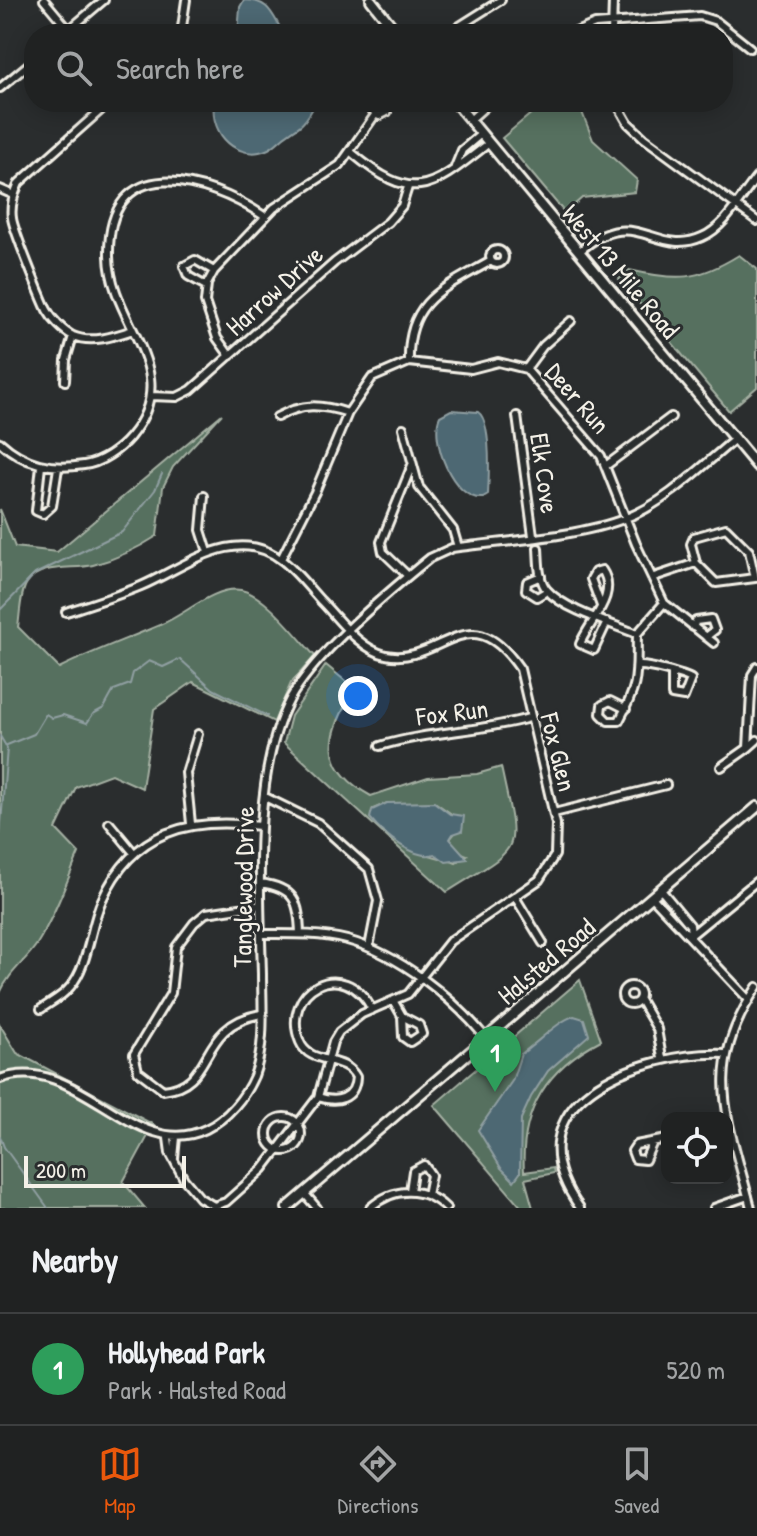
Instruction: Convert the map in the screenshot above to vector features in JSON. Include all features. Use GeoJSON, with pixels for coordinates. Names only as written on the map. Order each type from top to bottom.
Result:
{"type":"FeatureCollection","features":[{"type":"Feature","properties":{"kind":"street"},"geometry":{"type":"LineString","coordinates":[[44,0],[61,24]]}},
{"type":"Feature","properties":{"kind":"street"},"geometry":{"type":"LineString","coordinates":[[76,24],[104,0]]}},
{"type":"Feature","properties":{"kind":"street"},"geometry":{"type":"LineString","coordinates":[[182,24],[186,0]]}},
{"type":"Feature","properties":{"kind":"street"},"geometry":{"type":"LineString","coordinates":[[371,0],[390,24]]}},
{"type":"Feature","properties":{"kind":"street"},"geometry":{"type":"LineString","coordinates":[[463,24],[501,0]]}},
{"type":"Feature","properties":{"kind":"street"},"geometry":{"type":"LineString","coordinates":[[612,23],[613,0]]}},
{"type":"Feature","properties":{"kind":"street"},"geometry":{"type":"LineString","coordinates":[[595,24],[700,16],[720,24]]}},
{"type":"Feature","properties":{"kind":"street"},"geometry":{"type":"LineString","coordinates":[[733,34],[750,48]]}},
{"type":"Feature","properties":{"kind":"street"},"geometry":{"type":"LineString","coordinates":[[0,88],[24,68]]}},
{"type":"Feature","properties":{"kind":"street"},"geometry":{"type":"LineString","coordinates":[[98,112],[31,168],[14,195],[15,230],[48,310],[73,336],[109,338],[133,330]]}},
{"type":"Feature","properties":{"kind":"street"},"geometry":{"type":"LineString","coordinates":[[375,115],[385,112]]}},
{"type":"Feature","properties":{"kind":"street","name":"West 13 Mile Road"},"geometry":{"type":"LineString","coordinates":[[463,112],[755,460]]}},
{"type":"Feature","properties":{"kind":"street"},"geometry":{"type":"LineString","coordinates":[[470,120],[479,112]]}},
{"type":"Feature","properties":{"kind":"street"},"geometry":{"type":"LineString","coordinates":[[622,112],[644,138],[757,221]]}},
{"type":"Feature","properties":{"kind":"street"},"geometry":{"type":"LineString","coordinates":[[230,356],[209,319],[206,286],[214,271],[264,216],[322,178],[352,153],[375,115]]}},
{"type":"Feature","properties":{"kind":"street"},"geometry":{"type":"LineString","coordinates":[[455,167],[462,150],[481,134]]}},
{"type":"Feature","properties":{"kind":"street"},"geometry":{"type":"LineString","coordinates":[[352,153],[378,175],[408,187],[435,181],[489,143]]}},
{"type":"Feature","properties":{"kind":"street"},"geometry":{"type":"LineString","coordinates":[[579,252],[596,236],[610,231],[630,229],[680,242],[702,238],[717,227],[757,177]]}},
{"type":"Feature","properties":{"kind":"street"},"geometry":{"type":"LineString","coordinates":[[0,442],[19,457],[41,466],[58,468],[92,464],[125,442],[145,417],[151,396],[150,368],[111,274],[109,255],[115,217],[128,198],[157,181],[173,179],[241,201],[264,216]]}},
{"type":"Feature","properties":{"kind":"street","name":"Harrow Drive"},"geometry":{"type":"LineString","coordinates":[[151,396],[177,397],[191,390],[335,262],[388,222],[402,206],[408,187]]}},
{"type":"Feature","properties":{"kind":"street"},"geometry":{"type":"LineString","coordinates":[[0,189],[14,195]]}},
{"type":"Feature","properties":{"kind":"street"},"geometry":{"type":"LineString","coordinates":[[206,286],[188,276],[184,266],[195,260],[214,271]]}},
{"type":"Feature","properties":{"kind":"street"},"geometry":{"type":"LineString","coordinates":[[409,362],[413,321],[421,308],[454,282],[491,261]]}},
{"type":"Feature","properties":{"kind":"street"},"geometry":{"type":"LineString","coordinates":[[526,369],[543,346],[571,321]]}},
{"type":"Feature","properties":{"kind":"street"},"geometry":{"type":"LineString","coordinates":[[65,381],[73,336]]}},
{"type":"Feature","properties":{"kind":"street","name":"Deer Run"},"geometry":{"type":"LineString","coordinates":[[281,559],[315,492],[348,413],[372,378],[409,362],[471,369],[498,362],[526,369],[607,465],[626,518],[664,603]]}},
{"type":"Feature","properties":{"kind":"street"},"geometry":{"type":"LineString","coordinates":[[277,417],[306,405],[321,404],[348,413]]}},
{"type":"Feature","properties":{"kind":"street","name":"Elk Cove"},"geometry":{"type":"LineString","coordinates":[[517,416],[533,536]]}},
{"type":"Feature","properties":{"kind":"street"},"geometry":{"type":"LineString","coordinates":[[607,465],[671,417]]}},
{"type":"Feature","properties":{"kind":"street"},"geometry":{"type":"LineString","coordinates":[[403,428],[419,487],[453,530],[458,547]]}},
{"type":"Feature","properties":{"kind":"street","name":"Tanglewood Drive"},"geometry":{"type":"LineString","coordinates":[[172,1138],[205,1130],[220,1120],[246,1091],[258,1061],[261,1014],[260,826],[280,726],[290,700],[320,661],[430,558],[458,547],[626,518],[646,508],[735,439]]}},
{"type":"Feature","properties":{"kind":"street"},"geometry":{"type":"LineString","coordinates":[[408,576],[383,552],[381,542],[412,464]]}},
{"type":"Feature","properties":{"kind":"street"},"geometry":{"type":"LineString","coordinates":[[41,466],[35,502],[36,511],[43,514],[52,506],[58,468]]}},
{"type":"Feature","properties":{"kind":"street"},"geometry":{"type":"LineString","coordinates":[[402,488],[419,487]]}},
{"type":"Feature","properties":{"kind":"street"},"geometry":{"type":"LineString","coordinates":[[204,496],[201,530],[208,552]]}},
{"type":"Feature","properties":{"kind":"street"},"geometry":{"type":"LineString","coordinates":[[726,528],[749,551],[755,578],[716,583],[696,563],[691,544],[694,537],[726,528]]}},
{"type":"Feature","properties":{"kind":"street"},"geometry":{"type":"LineString","coordinates":[[66,612],[142,586],[208,552],[230,547],[259,550],[281,559]]}},
{"type":"Feature","properties":{"kind":"street"},"geometry":{"type":"LineString","coordinates":[[538,548],[541,576],[547,591],[593,616],[637,634]]}},
{"type":"Feature","properties":{"kind":"street","name":"Fox Glen"},"geometry":{"type":"LineString","coordinates":[[281,559],[350,631],[376,652],[393,656],[414,654],[467,634],[488,638],[509,652],[520,669],[529,718],[554,813],[556,846],[552,862],[539,880],[450,941],[408,994],[394,1002]]}},
{"type":"Feature","properties":{"kind":"street"},"geometry":{"type":"LineString","coordinates":[[654,577],[696,563]]}},
{"type":"Feature","properties":{"kind":"street"},"geometry":{"type":"LineString","coordinates":[[601,606],[591,579],[595,572],[602,570],[609,588],[601,606],[593,616],[580,644],[594,650],[607,622]]}},
{"type":"Feature","properties":{"kind":"street"},"geometry":{"type":"LineString","coordinates":[[541,576],[527,582],[526,590],[537,597],[547,591]]}},
{"type":"Feature","properties":{"kind":"street"},"geometry":{"type":"LineString","coordinates":[[626,709],[635,691],[639,666],[637,634],[664,603],[714,643]]}},
{"type":"Feature","properties":{"kind":"street"},"geometry":{"type":"LineString","coordinates":[[693,627],[696,621],[711,619],[715,630],[706,637]]}},
{"type":"Feature","properties":{"kind":"street"},"geometry":{"type":"LineString","coordinates":[[639,666],[672,674]]}},
{"type":"Feature","properties":{"kind":"street"},"geometry":{"type":"LineString","coordinates":[[748,748],[752,675],[757,667]]}},
{"type":"Feature","properties":{"kind":"street"},"geometry":{"type":"LineString","coordinates":[[748,717],[757,721]]}},
{"type":"Feature","properties":{"kind":"street","name":"Fox Run"},"geometry":{"type":"LineString","coordinates":[[380,746],[416,735],[468,733],[529,718]]}},
{"type":"Feature","properties":{"kind":"street"},"geometry":{"type":"LineString","coordinates":[[191,824],[186,773],[198,734]]}},
{"type":"Feature","properties":{"kind":"street"},"geometry":{"type":"LineString","coordinates":[[721,767],[757,740]]}},
{"type":"Feature","properties":{"kind":"street"},"geometry":{"type":"LineString","coordinates":[[554,813],[666,785]]}},
{"type":"Feature","properties":{"kind":"street"},"geometry":{"type":"LineString","coordinates":[[265,797],[318,823],[369,869],[378,901],[369,947]]}},
{"type":"Feature","properties":{"kind":"street","name":"Halsted Road"},"geometry":{"type":"LineString","coordinates":[[287,1208],[757,807]]}},
{"type":"Feature","properties":{"kind":"street"},"geometry":{"type":"LineString","coordinates":[[41,1009],[71,986],[102,900],[134,853],[170,831],[191,824],[227,822],[260,826]]}},
{"type":"Feature","properties":{"kind":"street"},"geometry":{"type":"LineString","coordinates":[[109,823],[134,853]]}},
{"type":"Feature","properties":{"kind":"street"},"geometry":{"type":"LineString","coordinates":[[691,935],[757,881]]}},
{"type":"Feature","properties":{"kind":"street"},"geometry":{"type":"LineString","coordinates":[[260,883],[279,886],[291,894],[300,916],[300,934]]}},
{"type":"Feature","properties":{"kind":"street"},"geometry":{"type":"LineString","coordinates":[[661,890],[690,925],[691,935]]}},
{"type":"Feature","properties":{"kind":"street"},"geometry":{"type":"LineString","coordinates":[[515,897],[543,943]]}},
{"type":"Feature","properties":{"kind":"street"},"geometry":{"type":"LineString","coordinates":[[652,897],[682,933],[691,935],[749,1000]]}},
{"type":"Feature","properties":{"kind":"street"},"geometry":{"type":"LineString","coordinates":[[260,905],[206,913],[183,936],[176,947],[171,993],[134,1054],[138,1071],[163,1090],[186,1084],[225,1028],[244,1017],[261,1014]]}},
{"type":"Feature","properties":{"kind":"street"},"geometry":{"type":"LineString","coordinates":[[261,934],[325,936],[369,947],[460,1010],[486,1038]]}},
{"type":"Feature","properties":{"kind":"street"},"geometry":{"type":"LineString","coordinates":[[318,1097],[341,1100],[356,1084],[347,1065],[312,1055],[300,1041],[298,1019],[305,995],[322,983],[347,983],[360,990],[372,1010]]}},
{"type":"Feature","properties":{"kind":"street"},"geometry":{"type":"LineString","coordinates":[[726,1112],[722,1076],[725,1054],[730,1035],[757,987]]}},
{"type":"Feature","properties":{"kind":"street"},"geometry":{"type":"LineString","coordinates":[[640,1000],[657,1029],[662,1058]]}},
{"type":"Feature","properties":{"kind":"street"},"geometry":{"type":"LineString","coordinates":[[0,1079],[35,1073],[55,1079],[172,1138],[174,1158],[184,1179],[209,1205],[219,1206],[252,1181],[318,1097],[339,1032],[354,1019],[394,1002],[402,1016]]}},
{"type":"Feature","properties":{"kind":"street"},"geometry":{"type":"LineString","coordinates":[[580,1208],[568,1191],[560,1168],[560,1142],[565,1121],[579,1099],[614,1074],[662,1058],[725,1054]]}},
{"type":"Feature","properties":{"kind":"street"},"geometry":{"type":"LineString","coordinates":[[277,1152],[266,1134],[272,1122],[285,1116],[299,1122]]}},
{"type":"Feature","properties":{"kind":"street"},"geometry":{"type":"LineString","coordinates":[[653,1142],[661,1140]]}},
{"type":"Feature","properties":{"kind":"street"},"geometry":{"type":"LineString","coordinates":[[733,1142],[751,1208]]}},
{"type":"Feature","properties":{"kind":"street"},"geometry":{"type":"LineString","coordinates":[[410,1191],[413,1171],[424,1165],[431,1175],[427,1195]]}},
{"type":"Feature","properties":{"kind":"street"},"geometry":{"type":"LineString","coordinates":[[370,1208],[390,1194],[410,1191],[427,1195],[446,1208]]}},
{"type":"Feature","properties":{"kind":"street"},"geometry":{"type":"LineString","coordinates":[[304,1193],[317,1208]]}},
{"type":"Feature","properties":{"kind":"street"},"geometry":{"type":"LineString","coordinates":[[714,1208],[748,1196]]}},
{"type":"Feature","properties":{"kind":"street"},"geometry":{"type":"LineString","coordinates":[[296,1200],[303,1208]]}},
{"type":"Feature","properties":{"kind":"green space"},"geometry":{"type":"Polygon","coordinates":[[[533,112],[582,112],[593,140],[637,180],[635,192],[582,198],[565,213],[502,138],[533,112]]]}},
{"type":"Feature","properties":{"kind":"green space"},"geometry":{"type":"Polygon","coordinates":[[[739,255],[757,269],[757,387],[729,411],[619,279],[629,270],[674,277],[698,274],[739,255]]]}},
{"type":"Feature","properties":{"kind":"green space"},"geometry":{"type":"Polygon","coordinates":[[[222,414],[173,467],[163,487],[157,536],[102,563],[40,572],[27,583],[23,592],[18,627],[59,668],[171,620],[210,596],[241,590],[260,599],[315,656],[291,683],[274,722],[193,682],[154,709],[142,788],[111,774],[76,787],[56,829],[79,853],[43,933],[0,993],[0,509],[15,547],[57,552],[222,414]]]}},
{"type":"Feature","properties":{"kind":"green space"},"geometry":{"type":"Polygon","coordinates":[[[326,665],[355,689],[338,721],[333,748],[335,761],[342,773],[371,796],[428,777],[477,774],[501,767],[513,833],[510,845],[491,864],[447,892],[284,743],[291,716],[326,665]],[[387,803],[373,809],[402,845],[456,863],[467,855],[457,851],[450,839],[455,833],[453,815],[436,803],[387,803]]]}},
{"type":"Feature","properties":{"kind":"green space"},"geometry":{"type":"Polygon","coordinates":[[[580,980],[601,1040],[582,1051],[552,1078],[532,1110],[524,1150],[524,1172],[553,1168],[554,1173],[525,1179],[533,1208],[522,1208],[434,1105],[580,980]]]}},
{"type":"Feature","properties":{"kind":"green space"},"geometry":{"type":"Polygon","coordinates":[[[0,1025],[17,1053],[154,1125],[123,1182],[145,1208],[0,1208],[0,1025]]]}},
{"type":"Feature","properties":{"kind":"water"},"geometry":{"type":"Polygon","coordinates":[[[244,0],[260,3],[278,24],[239,24],[240,7],[244,0]]]}},
{"type":"Feature","properties":{"kind":"water"},"geometry":{"type":"Polygon","coordinates":[[[214,112],[311,112],[302,124],[269,149],[259,152],[232,146],[215,121],[214,112]]]}},
{"type":"Feature","properties":{"kind":"water"},"geometry":{"type":"Polygon","coordinates":[[[451,410],[478,412],[486,426],[488,495],[483,498],[462,490],[446,467],[437,426],[440,416],[451,410]]]}},
{"type":"Feature","properties":{"kind":"water"},"geometry":{"type":"Polygon","coordinates":[[[434,802],[450,814],[464,816],[462,831],[453,834],[450,839],[468,859],[446,862],[435,854],[418,854],[400,845],[370,818],[372,810],[387,803],[434,802]]]}},
{"type":"Feature","properties":{"kind":"water"},"geometry":{"type":"Polygon","coordinates":[[[574,1016],[584,1019],[589,1035],[548,1071],[531,1097],[521,1119],[520,1173],[514,1181],[501,1168],[478,1130],[512,1081],[521,1054],[574,1016]]]}},
{"type":"Feature","properties":{"kind":"waterway"},"geometry":{"type":"LineString","coordinates":[[0,610],[35,574],[122,532],[155,490],[162,474]]}},
{"type":"Feature","properties":{"kind":"waterway"},"geometry":{"type":"LineString","coordinates":[[7,745],[34,734],[46,714],[52,718],[63,715],[87,723],[93,714],[104,708],[114,690],[130,684],[133,673],[149,661],[163,667],[180,659],[213,689],[267,716]]}},
{"type":"Feature","properties":{"kind":"waterway"},"geometry":{"type":"LineString","coordinates":[[0,736],[7,748],[0,836]]}},
{"type":"Feature","properties":{"kind":"waterway"},"geometry":{"type":"LineString","coordinates":[[0,1136],[4,1147],[48,1208]]}},
{"type":"Feature","properties":{"kind":"place","name":"Hollyhead Park"},"geometry":{"type":"Point","coordinates":[495,1092]}}]}
